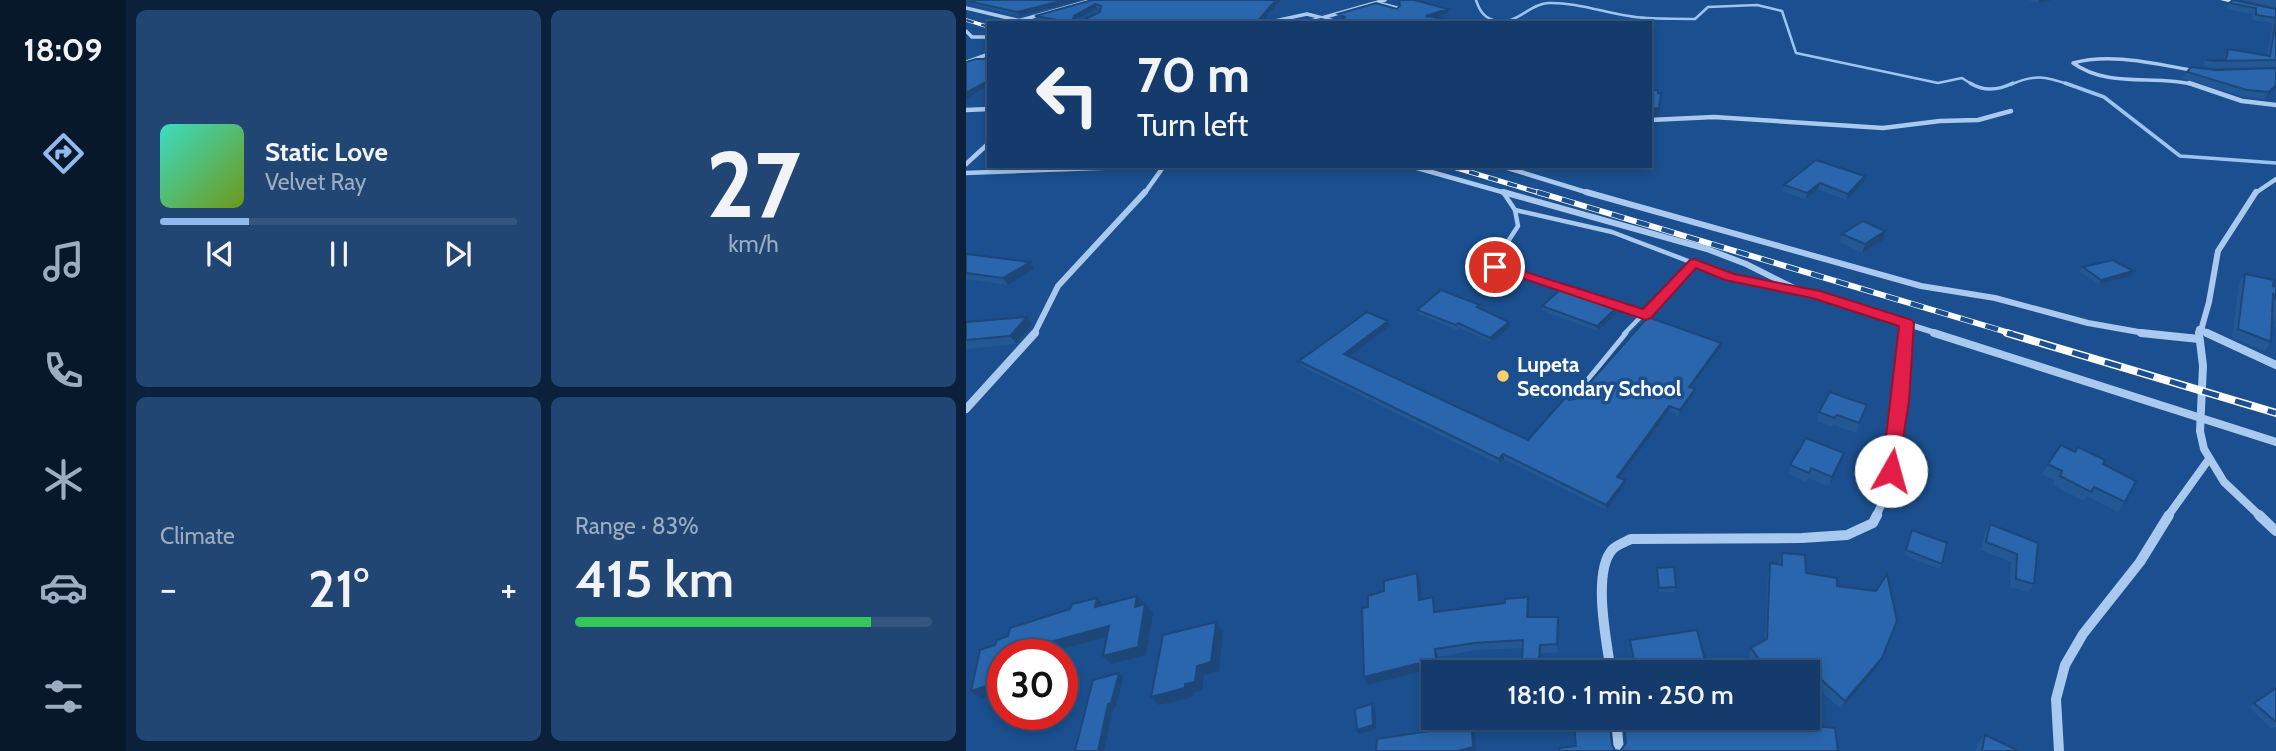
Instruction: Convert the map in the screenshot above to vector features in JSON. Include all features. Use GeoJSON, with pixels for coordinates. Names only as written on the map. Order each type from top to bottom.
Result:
{"type":"FeatureCollection","features":[{"type":"Feature","properties":{"kind":"street"},"geometry":{"type":"LineString","coordinates":[[1018,20],[1092,0]]}},
{"type":"Feature","properties":{"kind":"street"},"geometry":{"type":"LineString","coordinates":[[1310,21],[1385,0]]}},
{"type":"Feature","properties":{"kind":"street"},"geometry":{"type":"LineString","coordinates":[[2223,0],[2276,11]]}},
{"type":"Feature","properties":{"kind":"street"},"geometry":{"type":"LineString","coordinates":[[1377,2],[1397,8]]}},
{"type":"Feature","properties":{"kind":"street"},"geometry":{"type":"LineString","coordinates":[[966,8],[1022,21]]}},
{"type":"Feature","properties":{"kind":"street"},"geometry":{"type":"LineString","coordinates":[[1274,21],[1302,15],[1336,21]]}},
{"type":"Feature","properties":{"kind":"street"},"geometry":{"type":"LineString","coordinates":[[966,30],[969,38],[987,37]]}},
{"type":"Feature","properties":{"kind":"street"},"geometry":{"type":"LineString","coordinates":[[966,69],[987,55]]}},
{"type":"Feature","properties":{"kind":"street"},"geometry":{"type":"LineString","coordinates":[[966,62],[983,58]]}},
{"type":"Feature","properties":{"kind":"street"},"geometry":{"type":"LineString","coordinates":[[2206,72],[2140,62],[2073,63],[2078,68],[2105,76],[2188,83],[2240,102],[2276,105]]}},
{"type":"Feature","properties":{"kind":"street"},"geometry":{"type":"LineString","coordinates":[[966,110],[987,109]]}},
{"type":"Feature","properties":{"kind":"street"},"geometry":{"type":"LineString","coordinates":[[1652,120],[1714,117],[1891,127],[1978,120],[2011,111]]}},
{"type":"Feature","properties":{"kind":"street"},"geometry":{"type":"LineString","coordinates":[[966,164],[987,146]]}},
{"type":"Feature","properties":{"kind":"street"},"geometry":{"type":"LineString","coordinates":[[966,173],[1111,168]]}},
{"type":"Feature","properties":{"kind":"street"},"geometry":{"type":"LineString","coordinates":[[966,409],[1035,333],[1058,286],[1138,202],[1163,168]]}},
{"type":"Feature","properties":{"kind":"street"},"geometry":{"type":"LineString","coordinates":[[1417,168],[1724,255],[1815,294],[2276,442]]}},
{"type":"Feature","properties":{"kind":"street"},"geometry":{"type":"LineString","coordinates":[[1507,168],[1646,210],[1921,286],[1996,298],[2088,323],[2159,335],[2199,338]]}},
{"type":"Feature","properties":{"kind":"street"},"geometry":{"type":"LineString","coordinates":[[2276,179],[2265,184],[2246,202],[2231,234],[2218,251],[2209,302],[2199,330],[2203,366],[2200,418],[2202,439],[2209,459],[2231,489],[2276,531]]}},
{"type":"Feature","properties":{"kind":"street"},"geometry":{"type":"LineString","coordinates":[[1610,660],[1603,590],[1604,566],[1611,551],[1631,539],[1802,538],[1847,535],[1873,523],[1887,495],[1901,401],[1907,323]]}},
{"type":"Feature","properties":{"kind":"street"},"geometry":{"type":"LineString","coordinates":[[2199,330],[2276,365]]}},
{"type":"Feature","properties":{"kind":"street"},"geometry":{"type":"LineString","coordinates":[[2059,751],[2055,709],[2059,680],[2069,656],[2139,564],[2190,481],[2209,459]]}},
{"type":"Feature","properties":{"kind":"street"},"geometry":{"type":"LineString","coordinates":[[1617,730],[1619,751]]}},
{"type":"Feature","properties":{"kind":"lane"},"geometry":{"type":"LineString","coordinates":[[1503,192],[1515,210],[1518,226],[1494,263],[1495,267],[1646,315]]}},
{"type":"Feature","properties":{"kind":"lane"},"geometry":{"type":"LineString","coordinates":[[1515,210],[1612,232],[1749,283],[1815,294]]}},
{"type":"Feature","properties":{"kind":"lane"},"geometry":{"type":"LineString","coordinates":[[1571,400],[1620,339],[1646,315],[1694,262]]}},
{"type":"Feature","properties":{"kind":"building"},"geometry":{"type":"Polygon","coordinates":[[[1065,0],[1017,12],[972,2],[1065,0]]]}},
{"type":"Feature","properties":{"kind":"building"},"geometry":{"type":"Polygon","coordinates":[[[1092,0],[1276,0],[1258,21],[1081,21],[1100,12],[1101,6],[1095,4],[1074,16],[1072,21],[1035,16],[1092,0]]]}},
{"type":"Feature","properties":{"kind":"building"},"geometry":{"type":"Polygon","coordinates":[[[1414,0],[1448,9],[1426,16],[1450,20],[1343,21],[1345,17],[1338,14],[1376,3],[1397,9],[1400,6],[1399,1],[1414,0]]]}},
{"type":"Feature","properties":{"kind":"building"},"geometry":{"type":"Polygon","coordinates":[[[2233,0],[2276,9],[2276,18],[2256,15],[2256,8],[2229,3],[2233,0]]]}},
{"type":"Feature","properties":{"kind":"building"},"geometry":{"type":"Polygon","coordinates":[[[2276,19],[2276,60],[2217,61],[2206,60],[2226,60],[2228,49],[2270,56],[2276,19]]]}},
{"type":"Feature","properties":{"kind":"building"},"geometry":{"type":"Polygon","coordinates":[[[987,59],[987,81],[966,93],[966,62],[987,59]]]}},
{"type":"Feature","properties":{"kind":"building"},"geometry":{"type":"Polygon","coordinates":[[[2191,67],[2216,70],[2276,68],[2276,85],[2269,92],[2247,90],[2187,72],[2191,67]]]}},
{"type":"Feature","properties":{"kind":"building"},"geometry":{"type":"Polygon","coordinates":[[[1652,90],[1661,93],[1659,108],[1652,109],[1652,90]]]}},
{"type":"Feature","properties":{"kind":"building"},"geometry":{"type":"Polygon","coordinates":[[[1816,160],[1865,176],[1848,194],[1820,183],[1807,193],[1784,185],[1816,160]]]}},
{"type":"Feature","properties":{"kind":"building"},"geometry":{"type":"Polygon","coordinates":[[[1863,221],[1885,231],[1865,244],[1842,234],[1863,221]]]}},
{"type":"Feature","properties":{"kind":"building"},"geometry":{"type":"Polygon","coordinates":[[[966,254],[1030,262],[1003,278],[966,273],[966,254]]]}},
{"type":"Feature","properties":{"kind":"building"},"geometry":{"type":"Polygon","coordinates":[[[2113,260],[2133,271],[2101,280],[2083,267],[2113,260]]]}},
{"type":"Feature","properties":{"kind":"building"},"geometry":{"type":"Polygon","coordinates":[[[2245,274],[2274,280],[2276,300],[2273,293],[2271,342],[2238,329],[2245,274]]]}},
{"type":"Feature","properties":{"kind":"building"},"geometry":{"type":"Polygon","coordinates":[[[1441,290],[1480,305],[1477,307],[1509,322],[1490,338],[1458,323],[1456,325],[1417,310],[1441,290]]]}},
{"type":"Feature","properties":{"kind":"building"},"geometry":{"type":"Polygon","coordinates":[[[1560,290],[1615,309],[1597,326],[1542,306],[1560,290]]]}},
{"type":"Feature","properties":{"kind":"building"},"geometry":{"type":"Polygon","coordinates":[[[1367,312],[1388,321],[1344,354],[1528,440],[1566,397],[1569,400],[1575,399],[1648,317],[1721,343],[1689,387],[1695,389],[1680,410],[1669,406],[1617,477],[1625,480],[1606,505],[1503,454],[1499,459],[1299,361],[1367,312]]]}},
{"type":"Feature","properties":{"kind":"building"},"geometry":{"type":"Polygon","coordinates":[[[1027,317],[1010,336],[966,340],[966,322],[1027,317]]]}},
{"type":"Feature","properties":{"kind":"building"},"geometry":{"type":"Polygon","coordinates":[[[1830,392],[1867,405],[1859,423],[1819,412],[1830,392]]]}},
{"type":"Feature","properties":{"kind":"building"},"geometry":{"type":"Polygon","coordinates":[[[1806,438],[1844,453],[1832,477],[1811,468],[1809,473],[1790,465],[1806,438]]]}},
{"type":"Feature","properties":{"kind":"building"},"geometry":{"type":"Polygon","coordinates":[[[2061,445],[2075,452],[2078,447],[2105,460],[2103,464],[2136,481],[2125,502],[2094,487],[2091,492],[2060,476],[2062,471],[2048,464],[2061,445]]]}},
{"type":"Feature","properties":{"kind":"building"},"geometry":{"type":"Polygon","coordinates":[[[1990,524],[2038,543],[2034,584],[2016,579],[2017,554],[1986,542],[1990,524]]]}},
{"type":"Feature","properties":{"kind":"building"},"geometry":{"type":"Polygon","coordinates":[[[1912,530],[1947,543],[1942,564],[1906,550],[1912,530]]]}},
{"type":"Feature","properties":{"kind":"building"},"geometry":{"type":"Polygon","coordinates":[[[1782,553],[1805,555],[1806,573],[1837,578],[1837,586],[1876,591],[1887,574],[1897,621],[1882,658],[1845,701],[1820,679],[1820,660],[1750,660],[1758,658],[1751,648],[1767,639],[1770,563],[1782,565],[1782,553]]]}},
{"type":"Feature","properties":{"kind":"building"},"geometry":{"type":"Polygon","coordinates":[[[1674,567],[1676,587],[1659,588],[1657,568],[1674,567]]]}},
{"type":"Feature","properties":{"kind":"building"},"geometry":{"type":"Polygon","coordinates":[[[1417,573],[1419,600],[1433,597],[1434,612],[1505,603],[1505,599],[1528,597],[1527,617],[1558,617],[1557,644],[1540,645],[1539,660],[1522,660],[1523,640],[1435,649],[1436,659],[1421,660],[1421,663],[1364,677],[1362,608],[1368,607],[1368,596],[1384,591],[1384,581],[1417,573]]]}},
{"type":"Feature","properties":{"kind":"building"},"geometry":{"type":"Polygon","coordinates":[[[1137,596],[1135,607],[1145,604],[1138,647],[1103,656],[1109,626],[1061,639],[1000,639],[1008,636],[1010,628],[1070,609],[1072,604],[1097,598],[1095,607],[1137,596]]]}},
{"type":"Feature","properties":{"kind":"building"},"geometry":{"type":"Polygon","coordinates":[[[1216,622],[1211,662],[1197,666],[1195,682],[1185,684],[1185,688],[1151,697],[1163,635],[1216,622]]]}},
{"type":"Feature","properties":{"kind":"building"},"geometry":{"type":"Polygon","coordinates":[[[1697,630],[1705,660],[1634,660],[1630,640],[1697,630]]]}},
{"type":"Feature","properties":{"kind":"building"},"geometry":{"type":"Polygon","coordinates":[[[987,648],[987,686],[971,691],[980,650],[987,648]]]}},
{"type":"Feature","properties":{"kind":"building"},"geometry":{"type":"Polygon","coordinates":[[[1119,673],[1111,703],[1108,704],[1098,751],[1075,751],[1093,680],[1119,673]]]}},
{"type":"Feature","properties":{"kind":"building"},"geometry":{"type":"Polygon","coordinates":[[[2276,688],[2276,722],[2254,703],[2276,688]]]}},
{"type":"Feature","properties":{"kind":"building"},"geometry":{"type":"Polygon","coordinates":[[[1372,704],[1373,725],[1357,730],[1355,709],[1372,704]]]}},
{"type":"Feature","properties":{"kind":"building"},"geometry":{"type":"Polygon","coordinates":[[[1820,727],[1835,728],[1838,751],[1620,751],[1626,743],[1625,730],[1820,730],[1820,727]]]}},
{"type":"Feature","properties":{"kind":"building"},"geometry":{"type":"Polygon","coordinates":[[[1436,730],[1472,730],[1473,747],[1458,751],[1376,751],[1377,739],[1436,730]]]}},
{"type":"Feature","properties":{"kind":"building"},"geometry":{"type":"Polygon","coordinates":[[[1575,730],[1610,730],[1615,750],[1620,751],[1560,751],[1559,748],[1576,746],[1575,730]]]}},
{"type":"Feature","properties":{"kind":"building"},"geometry":{"type":"Polygon","coordinates":[[[1985,735],[2019,751],[1982,751],[1985,735]]]}},
{"type":"Feature","properties":{"kind":"waterway"},"geometry":{"type":"LineString","coordinates":[[1476,0],[1484,15],[1497,21]]}},
{"type":"Feature","properties":{"kind":"waterway"},"geometry":{"type":"LineString","coordinates":[[1508,21],[1548,3],[1637,17],[1695,19],[1708,7],[1757,5],[1782,11],[1796,53],[1938,83],[1962,78],[1973,85]]}},
{"type":"Feature","properties":{"kind":"waterway"},"geometry":{"type":"LineString","coordinates":[[2010,85],[2026,79],[2040,78],[2070,85]]}},
{"type":"Feature","properties":{"kind":"waterway"},"geometry":{"type":"LineString","coordinates":[[1970,83],[1992,89],[2013,83]]}},
{"type":"Feature","properties":{"kind":"waterway"},"geometry":{"type":"LineString","coordinates":[[2065,83],[2104,97],[2180,156],[2276,163]]}},
{"type":"Feature","properties":{"kind":"railway"},"geometry":{"type":"LineString","coordinates":[[966,20],[987,26]]}},
{"type":"Feature","properties":{"kind":"railway"},"geometry":{"type":"LineString","coordinates":[[1457,168],[1543,194]]}},
{"type":"Feature","properties":{"kind":"railway"},"geometry":{"type":"LineString","coordinates":[[1537,192],[2013,334]]}},
{"type":"Feature","properties":{"kind":"railway"},"geometry":{"type":"LineString","coordinates":[[2007,333],[2276,413]]}},
{"type":"Feature","properties":{"kind":"place","name":"Lupeta Secondary School"},"geometry":{"type":"Point","coordinates":[1503,376]}},
{"type":"Feature","properties":{"kind":"route"},"geometry":{"type":"LineString","coordinates":[[1495,267],[1646,315],[1694,262],[1749,283],[1815,294],[1907,323],[1901,401],[1891,471]]}}]}
